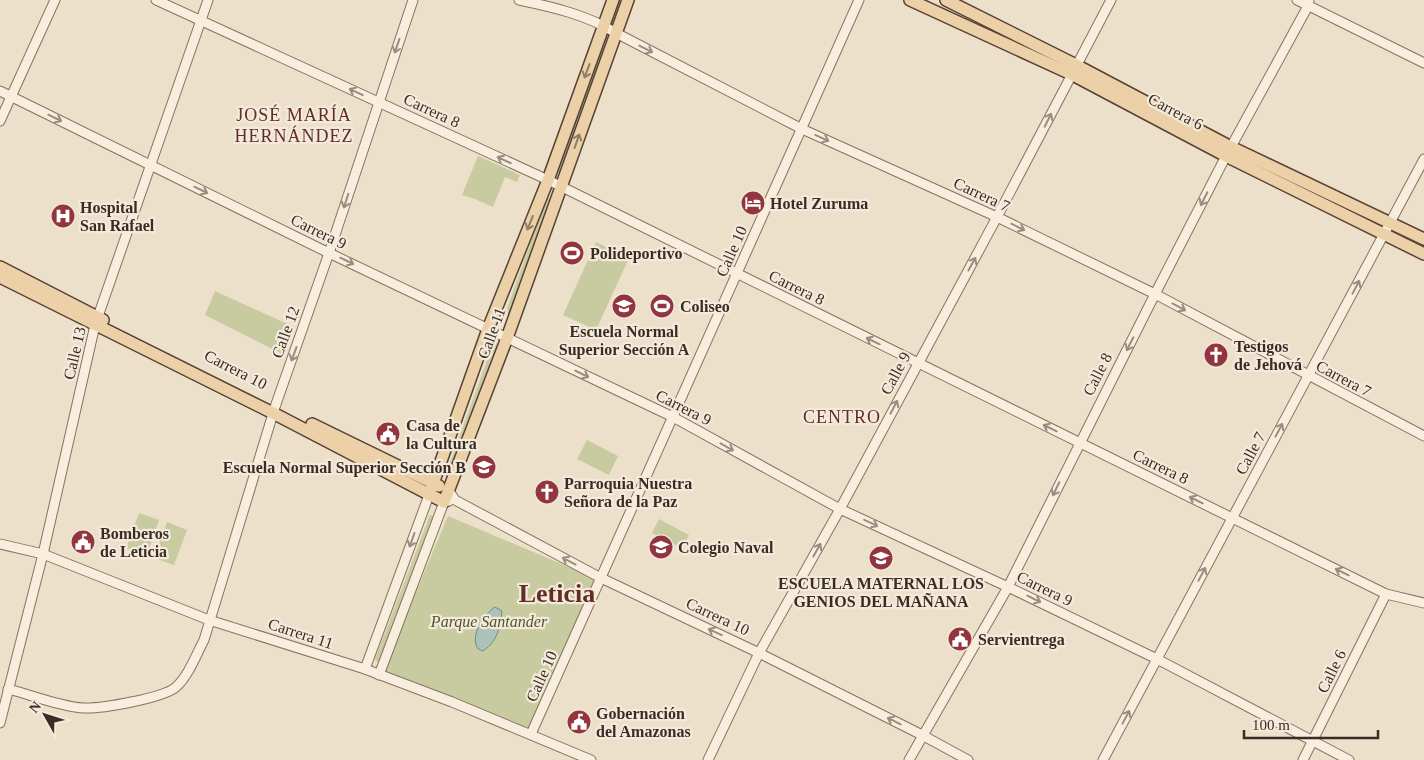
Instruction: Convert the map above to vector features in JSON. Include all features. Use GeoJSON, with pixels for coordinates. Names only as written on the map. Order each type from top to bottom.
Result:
{"type":"FeatureCollection","features":[{"type":"Feature","properties":{"kind":"main road","name":"Calle 11"},"geometry":{"type":"LineString","coordinates":[[431,489],[488,329],[548,180],[613,0]]}},
{"type":"Feature","properties":{"kind":"main road","name":"Calle 11"},"geometry":{"type":"LineString","coordinates":[[449,498],[628,0]]}},
{"type":"Feature","properties":{"kind":"main road","name":"Carrera 6"},"geometry":{"type":"LineString","coordinates":[[910,0],[1074,70]]}},
{"type":"Feature","properties":{"kind":"main road","name":"Carrera 6"},"geometry":{"type":"LineString","coordinates":[[946,0],[1074,70],[1424,254]]}},
{"type":"Feature","properties":{"kind":"main road","name":"Carrera 6"},"geometry":{"type":"LineString","coordinates":[[1229,151],[1390,222],[1424,239]]}},
{"type":"Feature","properties":{"kind":"main road","name":"Carrera 10"},"geometry":{"type":"LineString","coordinates":[[0,267],[97,322]]}},
{"type":"Feature","properties":{"kind":"main road","name":"Carrera 10"},"geometry":{"type":"LineString","coordinates":[[0,277],[97,322],[449,498]]}},
{"type":"Feature","properties":{"kind":"street"},"geometry":{"type":"LineString","coordinates":[[0,121],[55,0]]}},
{"type":"Feature","properties":{"kind":"street","name":"Carrera 8"},"geometry":{"type":"LineString","coordinates":[[156,0],[548,180],[1386,594],[1424,602]]}},
{"type":"Feature","properties":{"kind":"street","name":"Calle 13"},"geometry":{"type":"LineString","coordinates":[[0,723],[44,554],[97,322],[208,0]]}},
{"type":"Feature","properties":{"kind":"street","name":"Calle 12"},"geometry":{"type":"LineString","coordinates":[[8,689],[84,708],[143,700],[162,695],[176,687],[186,674],[204,640],[274,410],[330,253],[412,0]]}},
{"type":"Feature","properties":{"kind":"street","name":"Carrera 7"},"geometry":{"type":"LineString","coordinates":[[519,0],[567,12],[604,25],[616,34],[802,129],[997,216],[1155,294],[1424,436]]}},
{"type":"Feature","properties":{"kind":"street","name":"Calle 10"},"geometry":{"type":"LineString","coordinates":[[531,734],[860,0]]}},
{"type":"Feature","properties":{"kind":"street","name":"Calle 9"},"geometry":{"type":"LineString","coordinates":[[708,760],[759,653],[840,509],[1111,0]]}},
{"type":"Feature","properties":{"kind":"street"},"geometry":{"type":"LineString","coordinates":[[1297,0],[1309,3],[1424,63]]}},
{"type":"Feature","properties":{"kind":"street","name":"Calle 8"},"geometry":{"type":"LineString","coordinates":[[910,760],[1009,588],[1079,443],[1155,294],[1309,3]]}},
{"type":"Feature","properties":{"kind":"street","name":"Carrera 9"},"geometry":{"type":"LineString","coordinates":[[0,91],[330,253],[673,417],[840,509],[1157,659],[1349,760]]}},
{"type":"Feature","properties":{"kind":"street","name":"Calle 7"},"geometry":{"type":"LineString","coordinates":[[1103,760],[1424,159]]}},
{"type":"Feature","properties":{"kind":"street","name":"Calle 11"},"geometry":{"type":"LineString","coordinates":[[365,669],[431,489]]}},
{"type":"Feature","properties":{"kind":"street","name":"Calle 11"},"geometry":{"type":"LineString","coordinates":[[379,675],[449,498]]}},
{"type":"Feature","properties":{"kind":"street","name":"Carrera 10"},"geometry":{"type":"LineString","coordinates":[[449,498],[601,578],[759,653],[923,735],[968,760]]}},
{"type":"Feature","properties":{"kind":"street","name":"Carrera 11"},"geometry":{"type":"LineString","coordinates":[[0,544],[44,554],[209,620],[365,669],[452,702],[591,760]]}},
{"type":"Feature","properties":{"kind":"street","name":"Calle 6"},"geometry":{"type":"LineString","coordinates":[[1303,760],[1314,742],[1386,594]]}},
{"type":"Feature","properties":{"kind":"green space"},"geometry":{"type":"Polygon","coordinates":[[[603,46],[606,49],[560,173],[558,170],[600,48],[603,46]]]}},
{"type":"Feature","properties":{"kind":"green space"},"geometry":{"type":"Polygon","coordinates":[[[478,156],[520,175],[517,182],[505,177],[493,207],[462,195],[478,156]]]}},
{"type":"Feature","properties":{"kind":"green space"},"geometry":{"type":"Polygon","coordinates":[[[549,198],[551,201],[511,312],[508,314],[506,311],[546,200],[549,198]]]}},
{"type":"Feature","properties":{"kind":"green space"},"geometry":{"type":"Polygon","coordinates":[[[596,242],[629,258],[596,330],[563,315],[596,242]]]}},
{"type":"Feature","properties":{"kind":"green space"},"geometry":{"type":"Polygon","coordinates":[[[215,291],[294,327],[284,355],[205,315],[215,291]]]}},
{"type":"Feature","properties":{"kind":"green space"},"geometry":{"type":"Polygon","coordinates":[[[496,342],[498,345],[448,478],[446,478],[445,476],[493,344],[496,342]]]}},
{"type":"Feature","properties":{"kind":"green space"},"geometry":{"type":"Polygon","coordinates":[[[587,440],[618,456],[609,475],[577,459],[587,440]]]}},
{"type":"Feature","properties":{"kind":"green space"},"geometry":{"type":"Polygon","coordinates":[[[139,513],[159,520],[147,555],[126,548],[139,513]]]}},
{"type":"Feature","properties":{"kind":"green space"},"geometry":{"type":"Polygon","coordinates":[[[430,515],[435,517],[380,660],[377,662],[375,659],[430,515]]]}},
{"type":"Feature","properties":{"kind":"green space","name":"Parque Santander"},"geometry":{"type":"Polygon","coordinates":[[[448,516],[595,578],[529,729],[382,673],[448,516]]]}},
{"type":"Feature","properties":{"kind":"green space"},"geometry":{"type":"Polygon","coordinates":[[[659,519],[689,535],[682,548],[652,533],[659,519]]]}},
{"type":"Feature","properties":{"kind":"green space"},"geometry":{"type":"Polygon","coordinates":[[[167,522],[187,530],[174,565],[154,558],[167,522]]]}},
{"type":"Feature","properties":{"kind":"water"},"geometry":{"type":"Polygon","coordinates":[[[495,607],[502,611],[499,628],[492,643],[483,651],[478,649],[475,638],[482,620],[495,607]]]}},
{"type":"Feature","properties":{"kind":"place","name":"Hotel Zuruma"},"geometry":{"type":"Point","coordinates":[753,203]}},
{"type":"Feature","properties":{"kind":"place","name":"Hospital San Rafael"},"geometry":{"type":"Point","coordinates":[63,216]}},
{"type":"Feature","properties":{"kind":"place","name":"Polideportivo"},"geometry":{"type":"Point","coordinates":[572,253]}},
{"type":"Feature","properties":{"kind":"place","name":"Escuela Normal Superior Sección A"},"geometry":{"type":"Point","coordinates":[624,306]}},
{"type":"Feature","properties":{"kind":"place","name":"Coliseo"},"geometry":{"type":"Point","coordinates":[662,306]}},
{"type":"Feature","properties":{"kind":"place","name":"Testigos de Jehová"},"geometry":{"type":"Point","coordinates":[1216,355]}},
{"type":"Feature","properties":{"kind":"place","name":"Casa de la Cultura"},"geometry":{"type":"Point","coordinates":[388,434]}},
{"type":"Feature","properties":{"kind":"place","name":"Escuela Normal Superior Sección B"},"geometry":{"type":"Point","coordinates":[484,467]}},
{"type":"Feature","properties":{"kind":"place","name":"Parroquia Nuestra Señora de la Paz"},"geometry":{"type":"Point","coordinates":[547,492]}},
{"type":"Feature","properties":{"kind":"place","name":"Bomberos de Leticia"},"geometry":{"type":"Point","coordinates":[83,542]}},
{"type":"Feature","properties":{"kind":"place","name":"Colegio Naval"},"geometry":{"type":"Point","coordinates":[661,547]}},
{"type":"Feature","properties":{"kind":"place","name":"ESCUELA MATERNAL LOS GENIOS DEL MAÑANA"},"geometry":{"type":"Point","coordinates":[881,558]}},
{"type":"Feature","properties":{"kind":"place","name":"Servientrega"},"geometry":{"type":"Point","coordinates":[960,639]}},
{"type":"Feature","properties":{"kind":"place","name":"Gobernación del Amazonas"},"geometry":{"type":"Point","coordinates":[579,722]}},
{"type":"Feature","properties":{"kind":"district","name":"JOSÉ MARÍA HERNÁNDEZ"},"geometry":{"type":"Point","coordinates":[294,125]}},
{"type":"Feature","properties":{"kind":"district","name":"CENTRO"},"geometry":{"type":"Point","coordinates":[842,417]}},
{"type":"Feature","properties":{"kind":"district","name":"Leticia"},"geometry":{"type":"Point","coordinates":[557,593]}}]}
